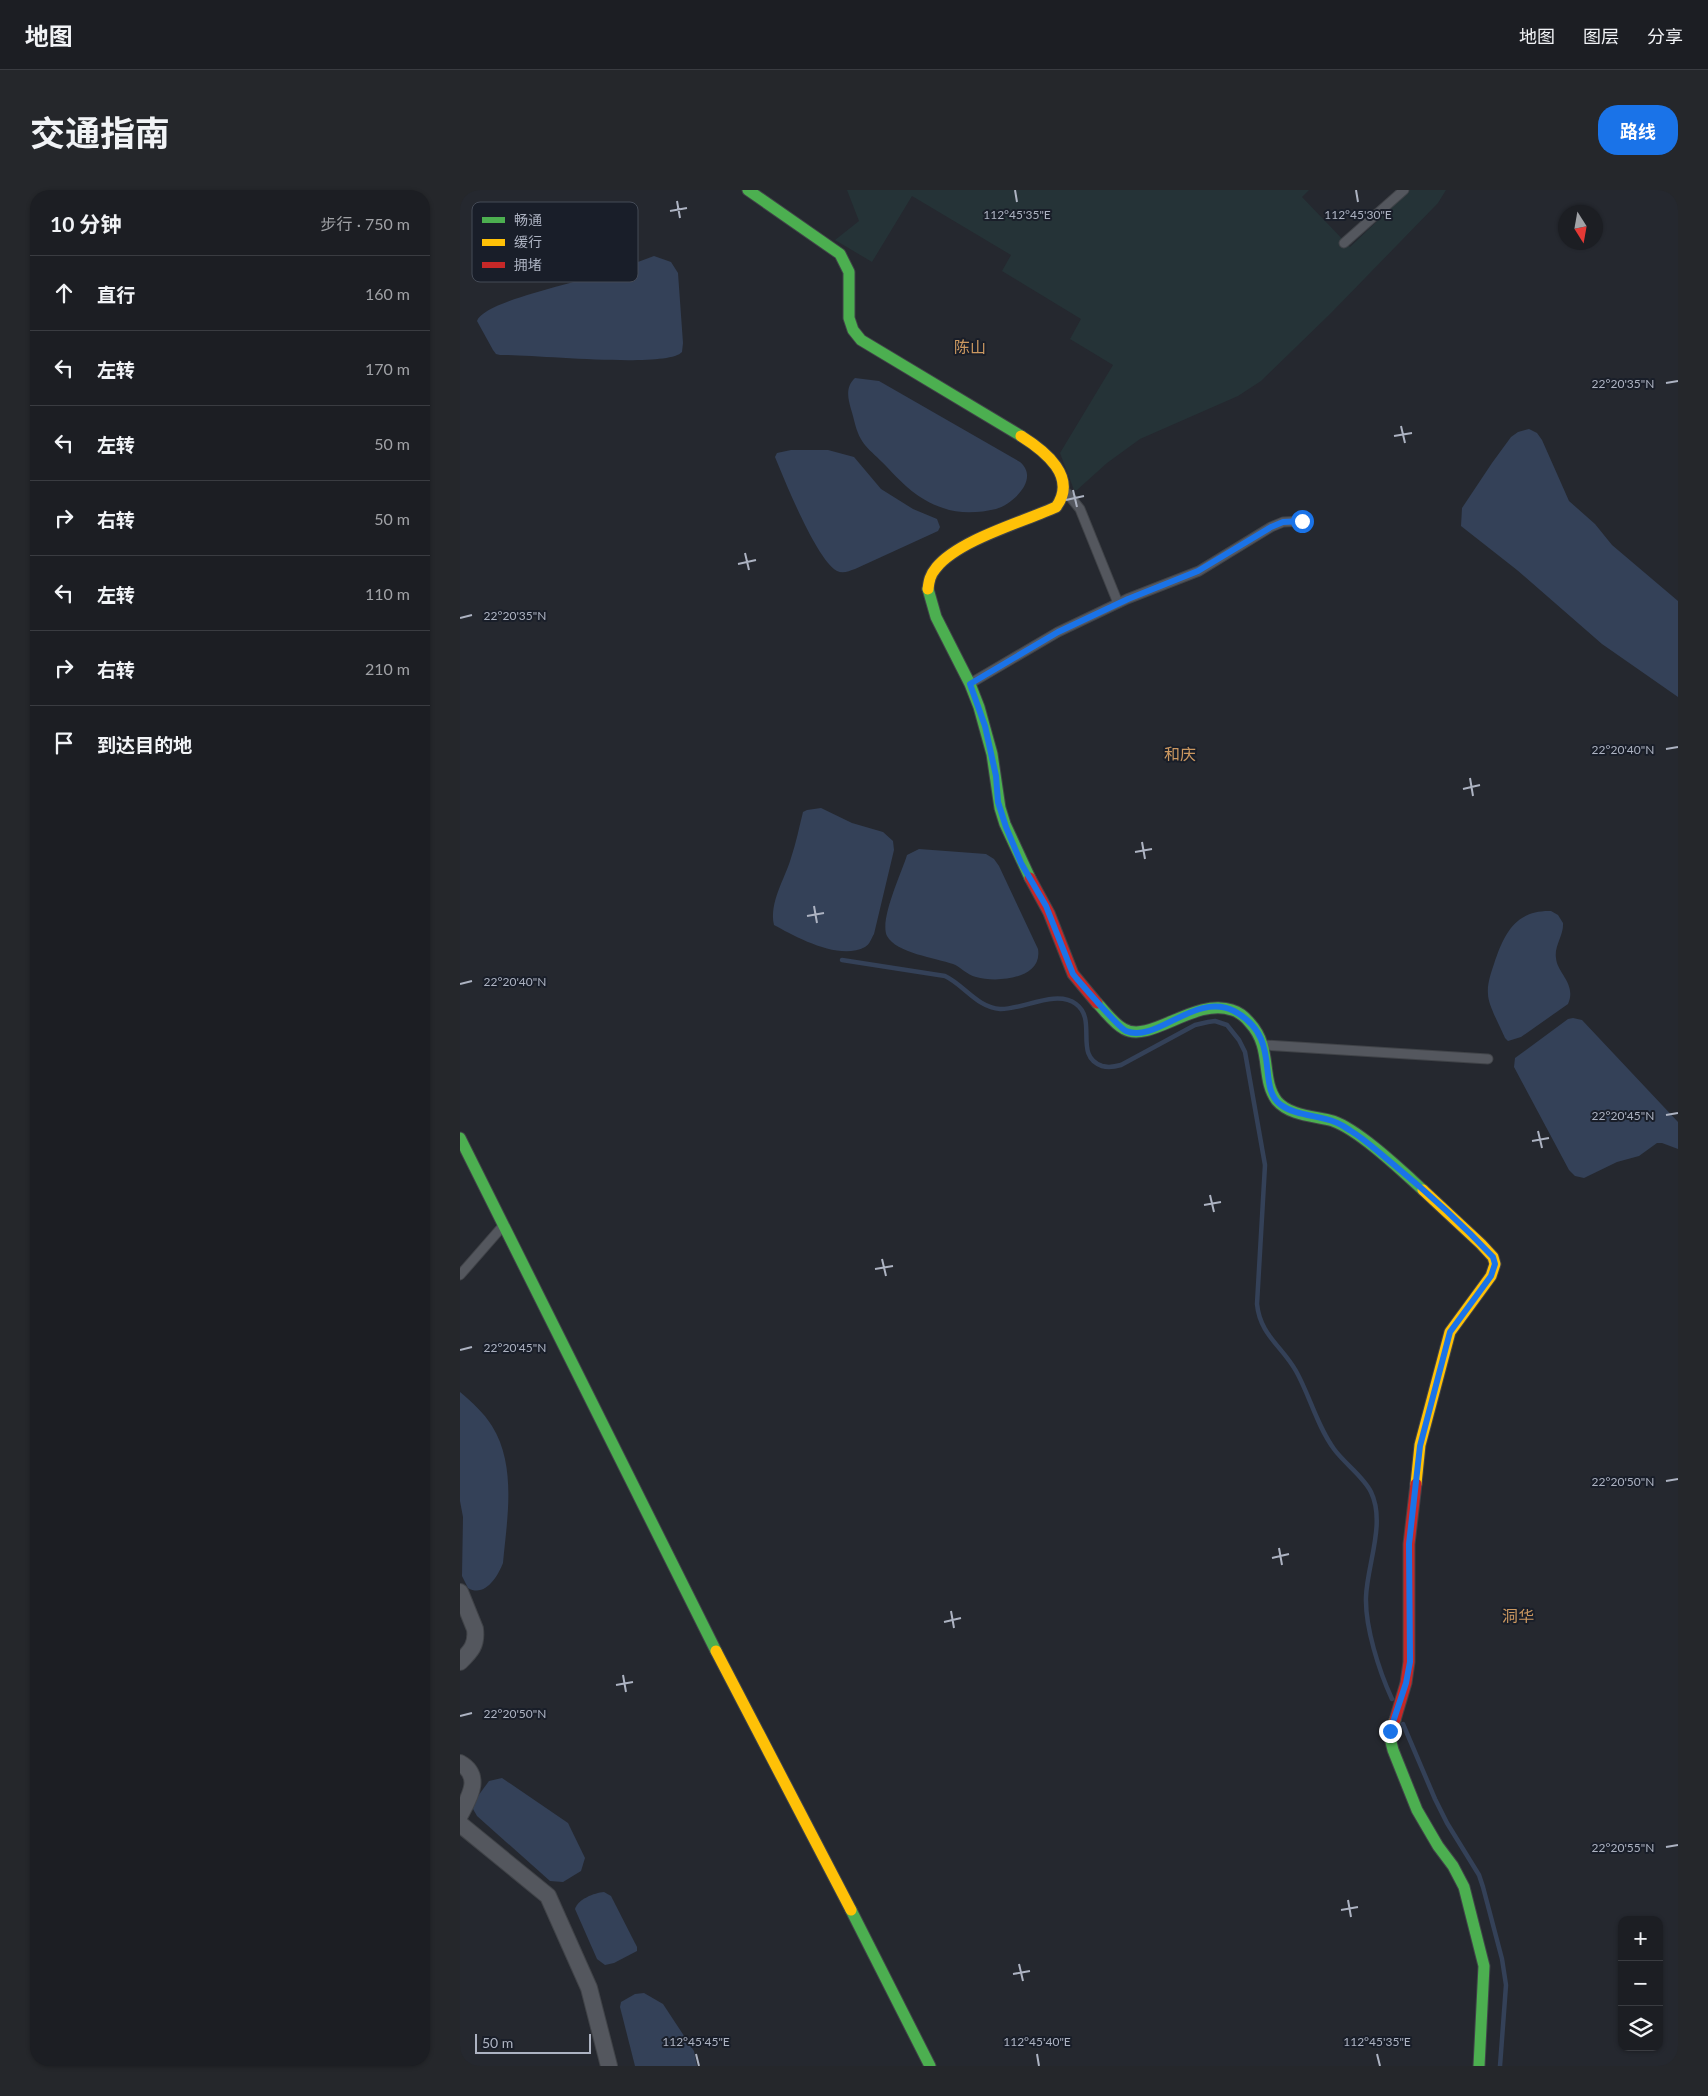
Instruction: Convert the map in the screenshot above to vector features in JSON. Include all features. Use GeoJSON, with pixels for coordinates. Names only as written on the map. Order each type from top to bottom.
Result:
{"type":"FeatureCollection","features":[{"type":"Feature","properties":{"kind":"street"},"geometry":{"type":"LineString","coordinates":[[748,190],[840,254],[849,272],[849,318],[856,336],[1035,445],[1052,460],[1060,471],[1065,490],[1064,496],[1056,507],[971,544],[943,560],[933,570],[928,582],[928,595],[954,655],[970,684],[985,726],[996,776],[998,802],[1006,827],[1021,863],[1046,906],[1073,974],[1125,1031],[1138,1033],[1151,1030],[1192,1011],[1218,1006],[1230,1010],[1247,1020],[1260,1035],[1264,1045],[1270,1088],[1280,1105],[1299,1113],[1335,1122],[1363,1139],[1423,1189],[1493,1257],[1495,1264],[1491,1276],[1450,1332],[1420,1446],[1409,1544],[1410,1662],[1390,1738],[1417,1810],[1438,1846],[1453,1866],[1464,1887],[1484,1966],[1479,2066]]}},
{"type":"Feature","properties":{"kind":"street"},"geometry":{"type":"LineString","coordinates":[[460,1138],[702,1623],[930,2066]]}},
{"type":"Feature","properties":{"kind":"street"},"geometry":{"type":"LineString","coordinates":[[460,1592],[475,1628],[476,1635],[473,1648],[460,1662]]}},
{"type":"Feature","properties":{"kind":"street"},"geometry":{"type":"LineString","coordinates":[[460,1763],[469,1770],[474,1782],[473,1789],[460,1815]]}},
{"type":"Feature","properties":{"kind":"street"},"geometry":{"type":"LineString","coordinates":[[460,1824],[548,1896],[589,1988],[609,2066]]}},
{"type":"Feature","properties":{"kind":"lane"},"geometry":{"type":"LineString","coordinates":[[1344,243],[1404,190]]}},
{"type":"Feature","properties":{"kind":"lane"},"geometry":{"type":"LineString","coordinates":[[1065,490],[1080,509],[1118,604]]}},
{"type":"Feature","properties":{"kind":"lane"},"geometry":{"type":"LineString","coordinates":[[970,684],[1058,632],[1118,604],[1198,571],[1271,527],[1283,522],[1302,521]]}},
{"type":"Feature","properties":{"kind":"lane"},"geometry":{"type":"LineString","coordinates":[[1264,1045],[1488,1059]]}},
{"type":"Feature","properties":{"kind":"lane"},"geometry":{"type":"LineString","coordinates":[[460,1275],[504,1225]]}},
{"type":"Feature","properties":{"kind":"shaded area"},"geometry":{"type":"Polygon","coordinates":[[[847,190],[1309,190],[1302,197],[1350,247],[1410,190],[1446,190],[1438,203],[1331,313],[1261,381],[1238,396],[1140,439],[1107,463],[1077,490],[1074,490],[1060,453],[1113,365],[1070,339],[1081,319],[1002,271],[1011,255],[912,196],[872,262],[835,240],[859,221],[847,190]]]}},
{"type":"Feature","properties":{"kind":"water"},"geometry":{"type":"Polygon","coordinates":[[[654,256],[671,262],[678,273],[683,343],[682,352],[671,357],[652,360],[597,360],[500,355],[496,354],[493,350],[477,321],[483,314],[496,306],[573,282],[638,282],[638,262],[654,256]]]}},
{"type":"Feature","properties":{"kind":"water"},"geometry":{"type":"Polygon","coordinates":[[[855,378],[879,381],[1020,462],[1027,476],[1022,490],[1003,506],[976,512],[949,510],[918,496],[870,450],[859,436],[848,398],[849,388],[855,378]]]}},
{"type":"Feature","properties":{"kind":"water"},"geometry":{"type":"Polygon","coordinates":[[[1529,429],[1537,433],[1542,440],[1569,501],[1595,524],[1612,545],[1678,601],[1678,697],[1602,644],[1517,570],[1461,526],[1462,508],[1492,463],[1511,437],[1518,432],[1529,429]]]}},
{"type":"Feature","properties":{"kind":"water"},"geometry":{"type":"Polygon","coordinates":[[[791,450],[828,450],[854,457],[881,489],[913,509],[937,519],[940,527],[938,531],[855,569],[844,572],[837,571],[820,552],[811,536],[775,457],[777,453],[791,450]]]}},
{"type":"Feature","properties":{"kind":"water"},"geometry":{"type":"Polygon","coordinates":[[[821,808],[852,823],[883,832],[893,841],[894,850],[874,934],[867,946],[855,951],[843,951],[818,946],[774,925],[773,916],[778,891],[793,852],[803,812],[821,808]]]}},
{"type":"Feature","properties":{"kind":"water"},"geometry":{"type":"Polygon","coordinates":[[[919,849],[986,854],[994,859],[1038,949],[1038,959],[1033,967],[1026,973],[1006,979],[985,979],[973,976],[953,964],[907,951],[892,942],[887,936],[885,929],[888,908],[907,855],[919,849]]]}},
{"type":"Feature","properties":{"kind":"water"},"geometry":{"type":"Polygon","coordinates":[[[1551,911],[1558,915],[1563,923],[1556,949],[1556,958],[1570,990],[1568,1004],[1521,1037],[1508,1041],[1490,1004],[1488,986],[1493,967],[1507,934],[1520,919],[1539,912],[1551,911]]]}},
{"type":"Feature","properties":{"kind":"water"},"geometry":{"type":"Polygon","coordinates":[[[1568,1019],[1582,1020],[1678,1122],[1678,1149],[1657,1143],[1639,1156],[1617,1162],[1584,1178],[1575,1176],[1569,1170],[1514,1067],[1515,1058],[1568,1019]]]}},
{"type":"Feature","properties":{"kind":"water"},"geometry":{"type":"Polygon","coordinates":[[[460,1392],[478,1408],[492,1426],[500,1442],[508,1475],[508,1511],[503,1563],[498,1574],[490,1584],[480,1590],[468,1588],[462,1576],[463,1517],[460,1501],[460,1392]]]}},
{"type":"Feature","properties":{"kind":"water"},"geometry":{"type":"Polygon","coordinates":[[[502,1778],[568,1823],[585,1858],[581,1871],[563,1882],[550,1881],[477,1816],[473,1809],[475,1800],[489,1781],[502,1778]]]}},
{"type":"Feature","properties":{"kind":"water"},"geometry":{"type":"Polygon","coordinates":[[[604,1892],[611,1896],[637,1947],[637,1951],[614,1963],[605,1965],[597,1959],[575,1909],[579,1902],[587,1897],[604,1892]]]}},
{"type":"Feature","properties":{"kind":"water"},"geometry":{"type":"Polygon","coordinates":[[[644,1993],[663,2004],[694,2051],[697,2066],[635,2066],[620,2007],[621,2002],[635,1994],[644,1993]]]}},
{"type":"Feature","properties":{"kind":"waterway"},"geometry":{"type":"LineString","coordinates":[[842,960],[945,976],[992,1008],[1009,1008],[1049,999],[1068,1000],[1076,1004],[1082,1011],[1085,1019],[1089,1054],[1093,1061],[1105,1067],[1121,1065],[1195,1025],[1208,1022],[1215,1021],[1227,1025],[1239,1040],[1245,1052],[1265,1165],[1257,1304],[1259,1315],[1267,1332],[1296,1371],[1328,1440],[1338,1454],[1364,1481],[1371,1492],[1377,1517],[1367,1585],[1366,1609],[1374,1649],[1392,1699]]}},
{"type":"Feature","properties":{"kind":"waterway"},"geometry":{"type":"LineString","coordinates":[[1403,1724],[1435,1799],[1447,1823],[1479,1875],[1483,1887],[1502,1959],[1506,1985],[1500,2066]]}},
{"type":"Feature","properties":{"kind":"traffic: fast"},"geometry":{"type":"LineString","coordinates":[[748,190],[840,254],[849,272],[849,318],[853,330],[861,340],[1021,436]]}},
{"type":"Feature","properties":{"kind":"traffic: fast"},"geometry":{"type":"LineString","coordinates":[[928,589],[936,617],[970,684],[979,707],[992,754],[1000,808],[1005,824],[1030,878]]}},
{"type":"Feature","properties":{"kind":"traffic: fast"},"geometry":{"type":"LineString","coordinates":[[1097,1003],[1120,1027],[1135,1032],[1147,1031],[1188,1014],[1203,1010],[1218,1008],[1237,1012],[1250,1023],[1262,1043],[1269,1083],[1277,1101],[1282,1106],[1296,1113],[1333,1121],[1355,1133],[1379,1151],[1423,1190]]}},
{"type":"Feature","properties":{"kind":"traffic: fast"},"geometry":{"type":"LineString","coordinates":[[460,1138],[716,1651]]}},
{"type":"Feature","properties":{"kind":"traffic: fast"},"geometry":{"type":"LineString","coordinates":[[1395,1720],[1390,1738],[1393,1750],[1417,1810],[1438,1846],[1453,1866],[1464,1887],[1484,1966],[1479,2066]]}},
{"type":"Feature","properties":{"kind":"traffic: fast"},"geometry":{"type":"LineString","coordinates":[[851,1910],[930,2066]]}},
{"type":"Feature","properties":{"kind":"traffic: slow"},"geometry":{"type":"LineString","coordinates":[[928,589],[930,578],[934,571],[946,558],[959,549],[975,540],[1056,507],[1062,496],[1063,485],[1061,475],[1056,466],[1040,449],[1021,436]]}},
{"type":"Feature","properties":{"kind":"traffic: slow"},"geometry":{"type":"LineString","coordinates":[[1416,1484],[1420,1445],[1450,1332],[1491,1276],[1495,1264],[1493,1257],[1481,1244],[1423,1190]]}},
{"type":"Feature","properties":{"kind":"traffic: slow"},"geometry":{"type":"LineString","coordinates":[[716,1651],[851,1910]]}},
{"type":"Feature","properties":{"kind":"traffic: jam"},"geometry":{"type":"LineString","coordinates":[[1030,878],[1049,913],[1073,974],[1097,1003]]}},
{"type":"Feature","properties":{"kind":"traffic: jam"},"geometry":{"type":"LineString","coordinates":[[1395,1720],[1406,1683],[1409,1662],[1409,1544],[1416,1484]]}},
{"type":"Feature","properties":{"kind":"district","name":"陈山"},"geometry":{"type":"Point","coordinates":[970,347]}},
{"type":"Feature","properties":{"kind":"district","name":"和庆"},"geometry":{"type":"Point","coordinates":[1180,754]}},
{"type":"Feature","properties":{"kind":"district","name":"洞华"},"geometry":{"type":"Point","coordinates":[1518,1616]}},
{"type":"Feature","properties":{"kind":"route"},"geometry":{"type":"LineString","coordinates":[[1302,521],[1283,522],[1271,527],[1198,571],[1128,599],[1058,632],[970,684],[985,726],[996,776],[1001,815],[1021,863],[1046,906],[1073,974],[1077,979],[1125,1031],[1138,1033],[1151,1030],[1198,1009],[1218,1006],[1236,1012],[1247,1020],[1260,1035],[1266,1053],[1270,1088],[1280,1105],[1299,1113],[1335,1122],[1352,1131],[1423,1189],[1493,1257],[1495,1264],[1491,1276],[1450,1332],[1420,1446],[1409,1544],[1410,1662],[1406,1683],[1390,1731]]}}]}
